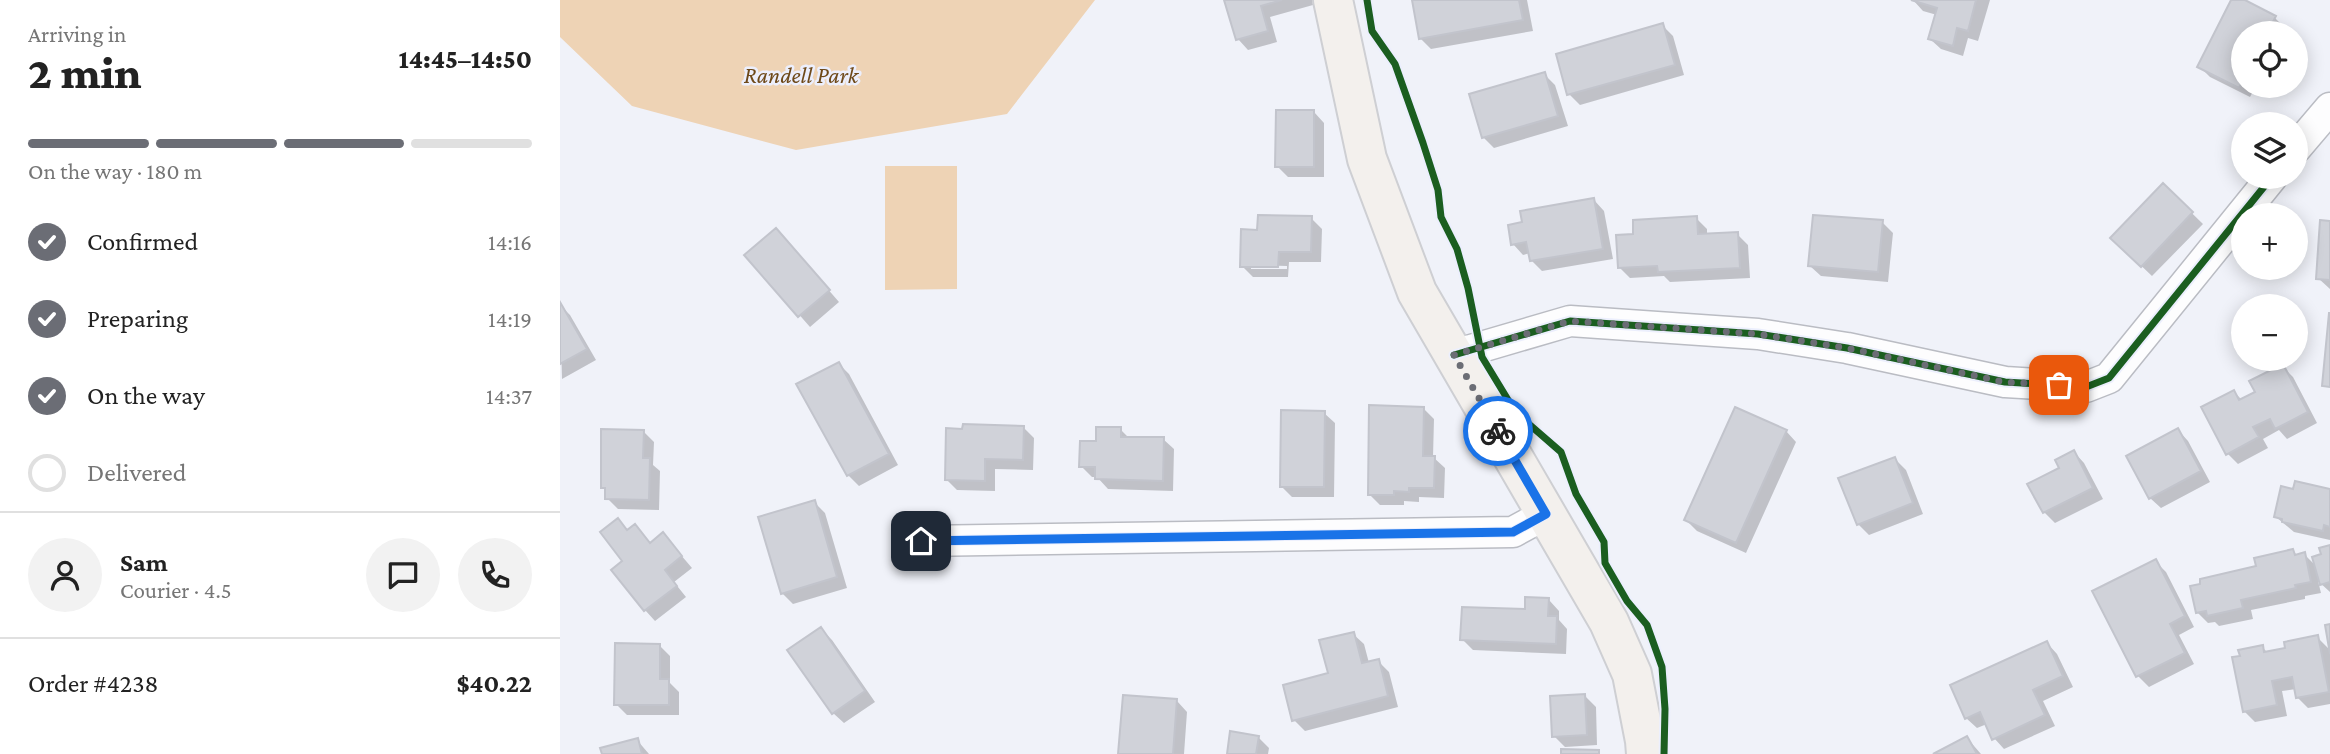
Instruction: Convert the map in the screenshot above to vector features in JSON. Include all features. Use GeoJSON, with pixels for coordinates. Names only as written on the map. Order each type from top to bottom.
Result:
{"type":"FeatureCollection","features":[{"type":"Feature","properties":{"kind":"main road"},"geometry":{"type":"LineString","coordinates":[[1333,0],[1367,159],[1417,292],[1609,622],[1632,674],[1646,741],[1646,754]]}},
{"type":"Feature","properties":{"kind":"street"},"geometry":{"type":"LineString","coordinates":[[2308,134],[2330,108]]}},
{"type":"Feature","properties":{"kind":"street"},"geometry":{"type":"LineString","coordinates":[[1454,355],[1570,321],[1758,334],[1847,348],[2004,382],[2086,387],[2109,378],[2262,189]]}},
{"type":"Feature","properties":{"kind":"street"},"geometry":{"type":"LineString","coordinates":[[921,541],[1513,532],[1546,514]]}},
{"type":"Feature","properties":{"kind":"green space","name":"Randell Park"},"geometry":{"type":"Polygon","coordinates":[[[560,0],[1095,0],[1007,114],[796,150],[632,106],[560,37],[560,0]]]}},
{"type":"Feature","properties":{"kind":"green space"},"geometry":{"type":"Polygon","coordinates":[[[885,166],[957,166],[957,289],[885,290],[885,166]]]}},
{"type":"Feature","properties":{"kind":"building"},"geometry":{"type":"Polygon","coordinates":[[[1224,0],[1282,0],[1261,6],[1268,31],[1236,40],[1224,0]]]}},
{"type":"Feature","properties":{"kind":"building"},"geometry":{"type":"Polygon","coordinates":[[[1412,0],[1519,0],[1523,20],[1419,39],[1412,0]]]}},
{"type":"Feature","properties":{"kind":"building"},"geometry":{"type":"Polygon","coordinates":[[[1911,0],[1976,0],[1968,31],[1957,28],[1953,46],[1928,39],[1937,8],[1911,0]]]}},
{"type":"Feature","properties":{"kind":"building"},"geometry":{"type":"Polygon","coordinates":[[[2231,0],[2245,0],[2276,16],[2273,21],[2231,21],[2231,84],[2197,67],[2231,0]]]}},
{"type":"Feature","properties":{"kind":"building"},"geometry":{"type":"Polygon","coordinates":[[[1663,23],[1675,65],[1567,95],[1556,54],[1663,23]]]}},
{"type":"Feature","properties":{"kind":"building"},"geometry":{"type":"Polygon","coordinates":[[[1545,72],[1558,116],[1482,138],[1469,94],[1545,72]]]}},
{"type":"Feature","properties":{"kind":"building"},"geometry":{"type":"Polygon","coordinates":[[[1276,110],[1314,110],[1314,167],[1275,167],[1276,110]]]}},
{"type":"Feature","properties":{"kind":"building"},"geometry":{"type":"Polygon","coordinates":[[[2163,183],[2193,212],[2141,267],[2110,238],[2163,183]]]}},
{"type":"Feature","properties":{"kind":"building"},"geometry":{"type":"Polygon","coordinates":[[[1594,198],[1603,249],[1530,261],[1526,242],[1511,245],[1508,225],[1522,222],[1520,211],[1594,198]]]}},
{"type":"Feature","properties":{"kind":"building"},"geometry":{"type":"Polygon","coordinates":[[[1258,215],[1312,216],[1311,252],[1279,252],[1278,267],[1240,267],[1241,229],[1257,230],[1258,215]]]}},
{"type":"Feature","properties":{"kind":"building"},"geometry":{"type":"Polygon","coordinates":[[[1813,215],[1883,220],[1878,272],[1808,266],[1813,215]]]}},
{"type":"Feature","properties":{"kind":"building"},"geometry":{"type":"Polygon","coordinates":[[[1697,216],[1698,234],[1738,232],[1740,268],[1658,272],[1657,266],[1618,268],[1616,235],[1633,234],[1633,220],[1697,216]]]}},
{"type":"Feature","properties":{"kind":"building"},"geometry":{"type":"Polygon","coordinates":[[[2320,220],[2330,221],[2330,280],[2316,279],[2320,220]]]}},
{"type":"Feature","properties":{"kind":"building"},"geometry":{"type":"Polygon","coordinates":[[[776,228],[830,290],[798,317],[744,255],[776,228]]]}},
{"type":"Feature","properties":{"kind":"building"},"geometry":{"type":"Polygon","coordinates":[[[560,302],[587,349],[560,364],[560,302]]]}},
{"type":"Feature","properties":{"kind":"building"},"geometry":{"type":"Polygon","coordinates":[[[2330,313],[2330,387],[2322,386],[2330,313]]]}},
{"type":"Feature","properties":{"kind":"building"},"geometry":{"type":"Polygon","coordinates":[[[839,362],[889,454],[847,476],[796,384],[839,362]]]}},
{"type":"Feature","properties":{"kind":"building"},"geometry":{"type":"Polygon","coordinates":[[[2269,371],[2287,371],[2308,412],[2275,429],[2270,419],[2253,427],[2259,437],[2226,455],[2201,407],[2234,390],[2239,400],[2255,392],[2249,381],[2269,371]]]}},
{"type":"Feature","properties":{"kind":"building"},"geometry":{"type":"Polygon","coordinates":[[[1369,405],[1424,407],[1423,456],[1435,456],[1434,488],[1409,488],[1409,492],[1394,491],[1394,495],[1368,495],[1369,405]]]}},
{"type":"Feature","properties":{"kind":"building"},"geometry":{"type":"Polygon","coordinates":[[[1735,407],[1787,430],[1736,543],[1684,520],[1735,407]]]}},
{"type":"Feature","properties":{"kind":"building"},"geometry":{"type":"Polygon","coordinates":[[[1281,410],[1325,411],[1324,487],[1280,487],[1281,410]]]}},
{"type":"Feature","properties":{"kind":"building"},"geometry":{"type":"Polygon","coordinates":[[[963,424],[1024,426],[1023,460],[985,459],[985,481],[945,480],[946,428],[962,429],[963,424]]]}},
{"type":"Feature","properties":{"kind":"building"},"geometry":{"type":"Polygon","coordinates":[[[1096,427],[1121,427],[1121,437],[1164,437],[1163,481],[1095,479],[1095,467],[1079,467],[1080,441],[1096,441],[1096,427]]]}},
{"type":"Feature","properties":{"kind":"building"},"geometry":{"type":"Polygon","coordinates":[[[2178,428],[2201,471],[2149,499],[2126,456],[2178,428]]]}},
{"type":"Feature","properties":{"kind":"building"},"geometry":{"type":"Polygon","coordinates":[[[601,429],[644,430],[643,458],[650,458],[649,500],[605,499],[605,488],[601,488],[601,429]]]}},
{"type":"Feature","properties":{"kind":"building"},"geometry":{"type":"Polygon","coordinates":[[[2074,450],[2093,488],[2043,513],[2027,484],[2059,468],[2055,460],[2074,450]]]}},
{"type":"Feature","properties":{"kind":"building"},"geometry":{"type":"Polygon","coordinates":[[[1895,457],[1913,503],[1857,525],[1838,478],[1895,457]]]}},
{"type":"Feature","properties":{"kind":"building"},"geometry":{"type":"Polygon","coordinates":[[[2295,481],[2330,489],[2330,527],[2324,525],[2323,531],[2282,522],[2282,519],[2274,517],[2281,486],[2293,489],[2295,481]]]}},
{"type":"Feature","properties":{"kind":"building"},"geometry":{"type":"Polygon","coordinates":[[[815,500],[837,577],[781,594],[758,517],[815,500]]]}},
{"type":"Feature","properties":{"kind":"building"},"geometry":{"type":"Polygon","coordinates":[[[618,518],[627,530],[635,524],[650,543],[663,532],[682,556],[665,570],[677,586],[644,611],[611,570],[622,561],[600,532],[618,518]]]}},
{"type":"Feature","properties":{"kind":"building"},"geometry":{"type":"Polygon","coordinates":[[[2330,545],[2330,582],[2320,585],[2312,557],[2321,554],[2319,548],[2330,545]]]}},
{"type":"Feature","properties":{"kind":"building"},"geometry":{"type":"Polygon","coordinates":[[[2293,549],[2295,555],[2305,552],[2311,582],[2241,600],[2243,608],[2207,616],[2206,611],[2196,613],[2190,586],[2200,584],[2200,579],[2256,566],[2254,558],[2293,549]]]}},
{"type":"Feature","properties":{"kind":"building"},"geometry":{"type":"Polygon","coordinates":[[[2156,559],[2185,616],[2170,624],[2185,653],[2136,677],[2092,591],[2156,559]]]}},
{"type":"Feature","properties":{"kind":"building"},"geometry":{"type":"Polygon","coordinates":[[[1525,597],[1549,598],[1548,616],[1557,616],[1556,644],[1460,640],[1462,607],[1525,609],[1525,597]]]}},
{"type":"Feature","properties":{"kind":"building"},"geometry":{"type":"Polygon","coordinates":[[[2330,624],[2330,654],[2325,625],[2330,624]]]}},
{"type":"Feature","properties":{"kind":"building"},"geometry":{"type":"Polygon","coordinates":[[[821,627],[865,691],[832,714],[787,650],[821,627]]]}},
{"type":"Feature","properties":{"kind":"building"},"geometry":{"type":"Polygon","coordinates":[[[1354,632],[1362,663],[1379,659],[1388,696],[1292,721],[1283,685],[1328,673],[1319,640],[1354,632]]]}},
{"type":"Feature","properties":{"kind":"building"},"geometry":{"type":"Polygon","coordinates":[[[2318,635],[2329,692],[2296,698],[2292,677],[2272,681],[2277,705],[2243,712],[2232,657],[2240,656],[2238,650],[2263,645],[2264,652],[2285,648],[2284,642],[2318,635]]]}},
{"type":"Feature","properties":{"kind":"building"},"geometry":{"type":"Polygon","coordinates":[[[2047,641],[2063,676],[2033,690],[2045,715],[1992,740],[1980,712],[1965,719],[1950,685],[2047,641]]]}},
{"type":"Feature","properties":{"kind":"building"},"geometry":{"type":"Polygon","coordinates":[[[615,643],[660,644],[660,679],[669,679],[669,705],[614,705],[615,643]]]}},
{"type":"Feature","properties":{"kind":"building"},"geometry":{"type":"Polygon","coordinates":[[[1585,694],[1587,735],[1552,737],[1550,696],[1585,694]]]}},
{"type":"Feature","properties":{"kind":"building"},"geometry":{"type":"Polygon","coordinates":[[[1123,695],[1177,699],[1173,754],[1118,754],[1123,695]]]}},
{"type":"Feature","properties":{"kind":"building"},"geometry":{"type":"Polygon","coordinates":[[[1230,731],[1259,736],[1256,754],[1227,754],[1230,731]]]}},
{"type":"Feature","properties":{"kind":"building"},"geometry":{"type":"Polygon","coordinates":[[[1967,736],[1977,754],[1933,754],[1967,736]]]}},
{"type":"Feature","properties":{"kind":"building"},"geometry":{"type":"Polygon","coordinates":[[[638,738],[642,754],[602,754],[600,748],[638,738]]]}},
{"type":"Feature","properties":{"kind":"building"},"geometry":{"type":"Polygon","coordinates":[[[1561,749],[1599,750],[1599,754],[1561,754],[1561,749]]]}},
{"type":"Feature","properties":{"kind":"cycle path"},"geometry":{"type":"LineString","coordinates":[[1367,0],[1372,31],[1395,64],[1423,143],[1438,190],[1441,217],[1457,249],[1468,288],[1482,357],[1516,413],[1561,452],[1576,494],[1604,542],[1605,563],[1627,601],[1647,625],[1662,667],[1664,754]]}},
{"type":"Feature","properties":{"kind":"cycle path"},"geometry":{"type":"LineString","coordinates":[[1454,355],[1570,321],[1758,334],[1847,348],[2005,382],[2086,387],[2109,378],[2262,189]]}},
{"type":"Feature","properties":{"kind":"cycle path"},"geometry":{"type":"LineString","coordinates":[[921,541],[1513,532],[1546,514]]}},
{"type":"Feature","properties":{"kind":"way so far"},"geometry":{"type":"LineString","coordinates":[[1498,431],[1454,355],[1570,321],[1758,334],[1847,348],[2004,382],[2059,385]]}},
{"type":"Feature","properties":{"kind":"route"},"geometry":{"type":"LineString","coordinates":[[921,541],[1513,532],[1546,514],[1498,431]]}}]}
